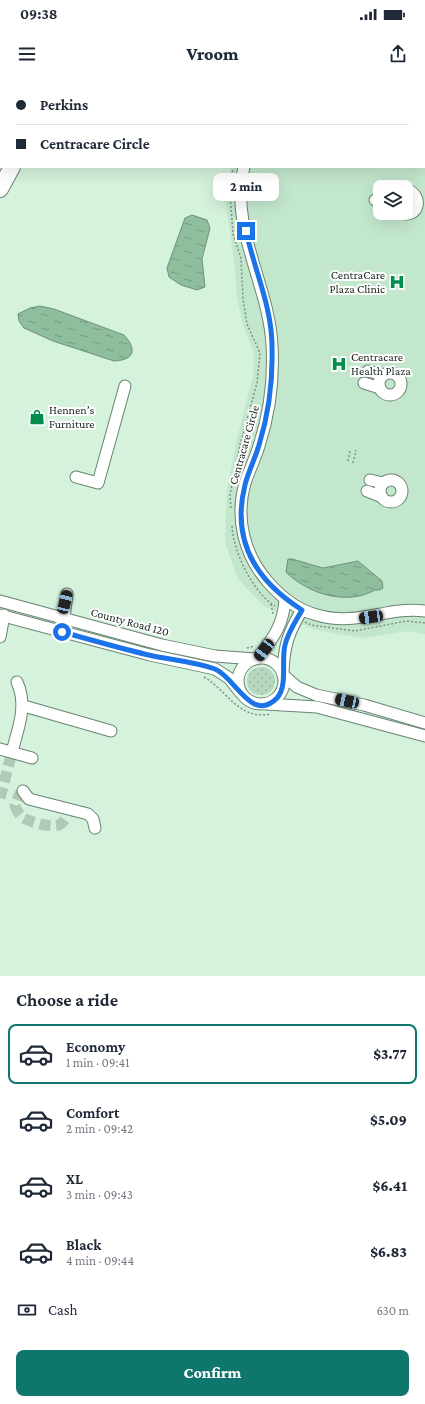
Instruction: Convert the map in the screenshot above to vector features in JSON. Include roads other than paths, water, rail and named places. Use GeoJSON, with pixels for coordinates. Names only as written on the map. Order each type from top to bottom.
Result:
{"type":"FeatureCollection","features":[{"type":"Feature","properties":{"kind":"highway"},"geometry":{"type":"LineString","coordinates":[[0,189],[11,168]]}},
{"type":"Feature","properties":{"kind":"street","name":"Centracare Circle"},"geometry":{"type":"LineString","coordinates":[[244,168],[241,191],[244,222],[265,299],[272,345],[269,404],[259,447],[245,484],[242,501],[243,533],[254,565],[274,589],[300,614],[346,619],[366,618],[402,611],[425,611]]}},
{"type":"Feature","properties":{"kind":"street"},"geometry":{"type":"LineString","coordinates":[[413,191],[417,196],[418,202],[413,211]]}},
{"type":"Feature","properties":{"kind":"street"},"geometry":{"type":"LineString","coordinates":[[364,383],[380,388],[389,394],[396,393],[401,387],[401,380],[396,375],[390,373],[383,375],[368,371]]}},
{"type":"Feature","properties":{"kind":"street"},"geometry":{"type":"LineString","coordinates":[[380,388],[380,381],[383,375]]}},
{"type":"Feature","properties":{"kind":"street"},"geometry":{"type":"LineString","coordinates":[[76,477],[98,483],[125,386]]}},
{"type":"Feature","properties":{"kind":"street"},"geometry":{"type":"LineString","coordinates":[[367,491],[382,497],[391,503],[398,501],[402,495],[402,487],[397,482],[390,480],[383,483],[370,480]]}},
{"type":"Feature","properties":{"kind":"street"},"geometry":{"type":"LineString","coordinates":[[382,497],[380,490],[383,483]]}},
{"type":"Feature","properties":{"kind":"street"},"geometry":{"type":"LineString","coordinates":[[64,618],[67,594]]}},
{"type":"Feature","properties":{"kind":"street"},"geometry":{"type":"LineString","coordinates":[[256,659],[276,634],[284,611],[285,600]]}},
{"type":"Feature","properties":{"kind":"street","name":"County Road 120"},"geometry":{"type":"LineString","coordinates":[[0,601],[199,653],[256,659]]}},
{"type":"Feature","properties":{"kind":"street"},"geometry":{"type":"LineString","coordinates":[[0,637],[2,615],[150,655],[215,669],[229,678],[248,701],[260,705],[272,702],[284,686],[283,674],[285,645],[300,614]]}},
{"type":"Feature","properties":{"kind":"street"},"geometry":{"type":"LineString","coordinates":[[240,692],[238,686],[239,674],[246,663],[256,659],[270,660],[280,668],[283,674],[297,687],[316,694],[364,705],[425,723]]}},
{"type":"Feature","properties":{"kind":"street"},"geometry":{"type":"LineString","coordinates":[[12,752],[24,706],[21,690],[17,682]]}},
{"type":"Feature","properties":{"kind":"street"},"geometry":{"type":"LineString","coordinates":[[266,704],[317,707],[425,736]]}},
{"type":"Feature","properties":{"kind":"street"},"geometry":{"type":"LineString","coordinates":[[24,706],[111,731]]}},
{"type":"Feature","properties":{"kind":"street"},"geometry":{"type":"LineString","coordinates":[[0,749],[32,758]]}},
{"type":"Feature","properties":{"kind":"street"},"geometry":{"type":"LineString","coordinates":[[23,791],[29,799],[88,814],[93,819],[95,828]]}},
{"type":"Feature","properties":{"kind":"water"},"geometry":{"type":"Polygon","coordinates":[[[192,215],[207,220],[210,228],[202,259],[205,287],[197,290],[181,285],[169,277],[167,268],[185,218],[192,215]]]}},
{"type":"Feature","properties":{"kind":"water"},"geometry":{"type":"Polygon","coordinates":[[[40,306],[54,309],[124,335],[131,345],[132,353],[126,358],[114,361],[53,341],[24,328],[19,321],[18,314],[30,308],[40,306]]]}},
{"type":"Feature","properties":{"kind":"water"},"geometry":{"type":"Polygon","coordinates":[[[288,559],[323,568],[358,561],[382,581],[383,588],[364,595],[352,597],[340,597],[316,592],[295,580],[286,572],[288,559]]]}},
{"type":"Feature","properties":{"kind":"tunnel"},"geometry":{"type":"LineString","coordinates":[[0,798],[12,752]]}},
{"type":"Feature","properties":{"kind":"tunnel"},"geometry":{"type":"LineString","coordinates":[[23,791],[19,795],[15,806],[22,817],[30,821],[46,825],[59,825],[65,820],[70,810]]}},
{"type":"Feature","properties":{"kind":"place","name":"CentraCare Plaza Clinic"},"geometry":{"type":"Point","coordinates":[397,282]}},
{"type":"Feature","properties":{"kind":"place","name":"Centracare Health Plaza"},"geometry":{"type":"Point","coordinates":[339,364]}},
{"type":"Feature","properties":{"kind":"place","name":"Hennen’s Furniture"},"geometry":{"type":"Point","coordinates":[37,417]}}]}
